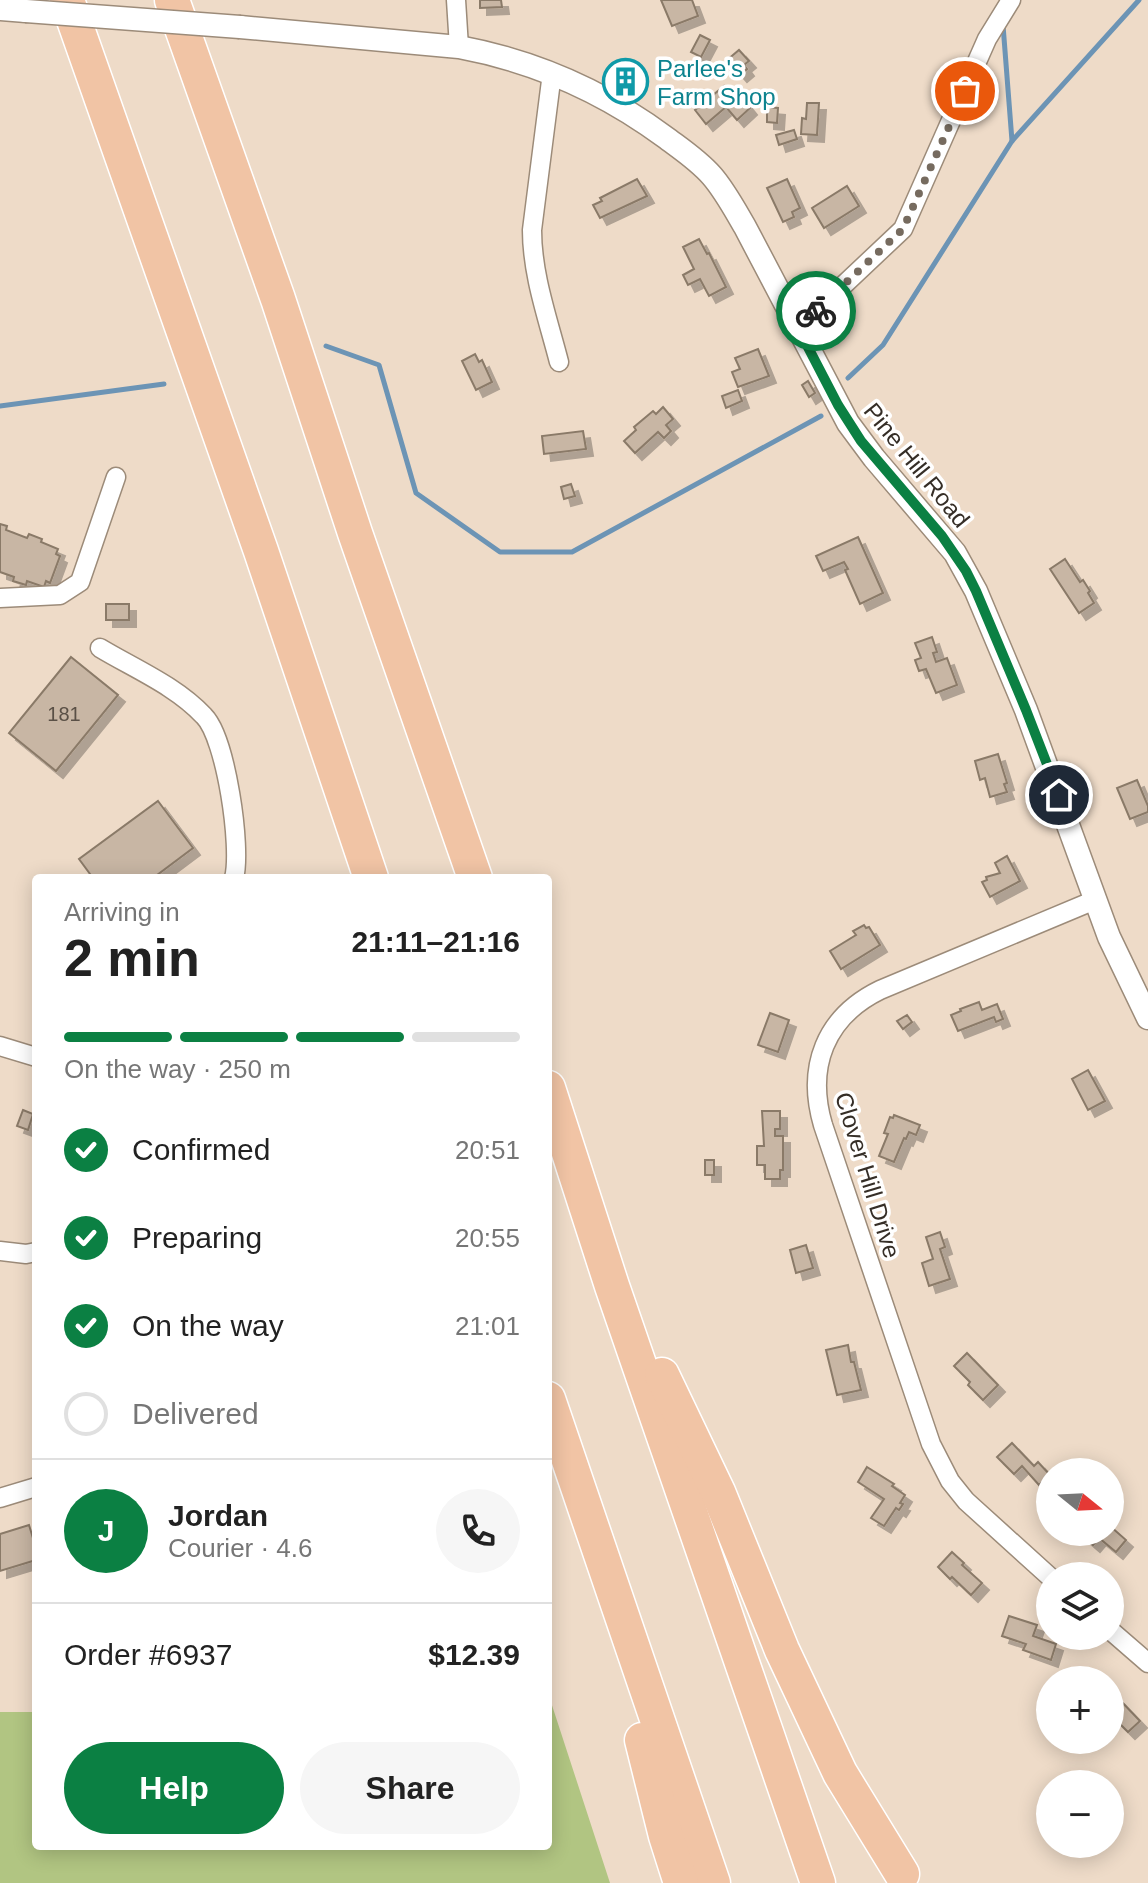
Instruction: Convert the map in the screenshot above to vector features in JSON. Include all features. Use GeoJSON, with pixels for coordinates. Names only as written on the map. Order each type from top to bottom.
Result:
{"type":"FeatureCollection","features":[{"type":"Feature","properties":{"kind":"highway"},"geometry":{"type":"LineString","coordinates":[[67,0],[261,551],[370,874]]}},
{"type":"Feature","properties":{"kind":"highway"},"geometry":{"type":"LineString","coordinates":[[172,0],[278,299],[355,533],[474,874]]}},
{"type":"Feature","properties":{"kind":"highway"},"geometry":{"type":"LineString","coordinates":[[552,1100],[612,1286],[818,1883]]}},
{"type":"Feature","properties":{"kind":"highway"},"geometry":{"type":"LineString","coordinates":[[612,1286],[671,1391],[718,1492],[782,1650],[840,1773],[902,1874]]}},
{"type":"Feature","properties":{"kind":"highway"},"geometry":{"type":"LineString","coordinates":[[552,1411],[713,1883]]}},
{"type":"Feature","properties":{"kind":"highway"},"geometry":{"type":"LineString","coordinates":[[552,1414],[681,1883]]}},
{"type":"Feature","properties":{"kind":"street"},"geometry":{"type":"LineString","coordinates":[[456,0],[459,47]]}},
{"type":"Feature","properties":{"kind":"street","name":"Pine Hill Road"},"geometry":{"type":"LineString","coordinates":[[0,9],[459,47],[509,59],[584,87],[632,114],[686,152],[712,176],[739,216],[855,432],[955,553],[976,591],[1026,710],[1109,937],[1148,1018]]}},
{"type":"Feature","properties":{"kind":"street"},"geometry":{"type":"LineString","coordinates":[[798,328],[903,229],[987,39],[1006,9]]}},
{"type":"Feature","properties":{"kind":"street"},"geometry":{"type":"LineString","coordinates":[[552,73],[532,249],[559,362]]}},
{"type":"Feature","properties":{"kind":"street"},"geometry":{"type":"LineString","coordinates":[[0,598],[60,595],[80,582],[116,477]]}},
{"type":"Feature","properties":{"kind":"street"},"geometry":{"type":"LineString","coordinates":[[100,648],[174,691],[207,718],[216,738],[231,796],[235,874]]}},
{"type":"Feature","properties":{"kind":"street","name":"Clover Hill Drive"},"geometry":{"type":"LineString","coordinates":[[1036,1564],[966,1501],[950,1481],[931,1444],[823,1125],[816,1080],[832,1030],[863,999],[1095,900]]}},
{"type":"Feature","properties":{"kind":"street"},"geometry":{"type":"LineString","coordinates":[[0,1046],[32,1056]]}},
{"type":"Feature","properties":{"kind":"street"},"geometry":{"type":"LineString","coordinates":[[0,1251],[32,1253]]}},
{"type":"Feature","properties":{"kind":"street"},"geometry":{"type":"LineString","coordinates":[[0,1498],[32,1488]]}},
{"type":"Feature","properties":{"kind":"street"},"geometry":{"type":"LineString","coordinates":[[1124,1642],[1148,1663]]}},
{"type":"Feature","properties":{"kind":"green space"},"geometry":{"type":"Polygon","coordinates":[[[552,1705],[610,1883],[0,1883],[0,1712],[32,1712],[32,1850],[552,1850],[552,1705]]]}},
{"type":"Feature","properties":{"kind":"building"},"geometry":{"type":"Polygon","coordinates":[[[480,0],[501,0],[502,7],[480,8],[480,0]]]}},
{"type":"Feature","properties":{"kind":"building"},"geometry":{"type":"Polygon","coordinates":[[[661,0],[692,0],[698,16],[672,26],[661,0]]]}},
{"type":"Feature","properties":{"kind":"building"},"geometry":{"type":"Polygon","coordinates":[[[700,35],[710,40],[701,57],[691,52],[700,35]]]}},
{"type":"Feature","properties":{"kind":"building"},"geometry":{"type":"Polygon","coordinates":[[[739,50],[749,61],[744,65],[747,69],[740,75],[727,60],[739,50]]]}},
{"type":"Feature","properties":{"kind":"building","name":"Parlee's Farm Shop"},"geometry":{"type":"Polygon","coordinates":[[[624,74],[634,81],[628,90],[617,84],[624,74]]]}},
{"type":"Feature","properties":{"kind":"building"},"geometry":{"type":"Polygon","coordinates":[[[724,86],[732,96],[737,92],[750,108],[737,120],[726,107],[706,124],[695,110],[724,86]]]}},
{"type":"Feature","properties":{"kind":"building"},"geometry":{"type":"Polygon","coordinates":[[[807,103],[819,103],[817,135],[801,134],[807,103]]]}},
{"type":"Feature","properties":{"kind":"building"},"geometry":{"type":"Polygon","coordinates":[[[767,107],[778,108],[777,123],[767,122],[767,107]]]}},
{"type":"Feature","properties":{"kind":"building"},"geometry":{"type":"Polygon","coordinates":[[[794,130],[797,139],[779,145],[776,135],[794,130]]]}},
{"type":"Feature","properties":{"kind":"building"},"geometry":{"type":"Polygon","coordinates":[[[637,179],[647,196],[600,218],[593,205],[602,201],[600,198],[637,179]]]}},
{"type":"Feature","properties":{"kind":"building"},"geometry":{"type":"Polygon","coordinates":[[[787,179],[800,208],[792,212],[794,217],[783,222],[767,188],[787,179]]]}},
{"type":"Feature","properties":{"kind":"building"},"geometry":{"type":"Polygon","coordinates":[[[847,186],[859,206],[824,228],[812,208],[847,186]]]}},
{"type":"Feature","properties":{"kind":"building"},"geometry":{"type":"Polygon","coordinates":[[[699,239],[726,287],[709,296],[700,279],[688,285],[683,275],[694,269],[683,247],[699,239]]]}},
{"type":"Feature","properties":{"kind":"building"},"geometry":{"type":"Polygon","coordinates":[[[758,349],[769,376],[738,387],[732,372],[740,369],[735,358],[758,349]]]}},
{"type":"Feature","properties":{"kind":"building"},"geometry":{"type":"Polygon","coordinates":[[[475,354],[479,362],[482,360],[492,382],[476,390],[462,361],[475,354]]]}},
{"type":"Feature","properties":{"kind":"building"},"geometry":{"type":"Polygon","coordinates":[[[808,381],[815,393],[809,397],[802,385],[808,381]]]}},
{"type":"Feature","properties":{"kind":"building"},"geometry":{"type":"Polygon","coordinates":[[[738,390],[742,401],[726,408],[722,396],[738,390]]]}},
{"type":"Feature","properties":{"kind":"building"},"geometry":{"type":"Polygon","coordinates":[[[663,407],[673,419],[666,425],[671,431],[664,438],[658,432],[635,453],[624,441],[636,430],[634,427],[663,407]]]}},
{"type":"Feature","properties":{"kind":"building"},"geometry":{"type":"Polygon","coordinates":[[[583,431],[586,449],[544,454],[542,436],[583,431]]]}},
{"type":"Feature","properties":{"kind":"building"},"geometry":{"type":"Polygon","coordinates":[[[571,484],[575,496],[564,499],[561,487],[571,484]]]}},
{"type":"Feature","properties":{"kind":"building"},"geometry":{"type":"Polygon","coordinates":[[[0,524],[7,526],[6,530],[27,538],[29,534],[58,549],[56,554],[60,556],[50,583],[46,581],[44,587],[27,581],[26,585],[0,572],[0,524]]]}},
{"type":"Feature","properties":{"kind":"building"},"geometry":{"type":"Polygon","coordinates":[[[858,537],[883,593],[860,604],[844,562],[823,571],[816,556],[858,537]]]}},
{"type":"Feature","properties":{"kind":"building"},"geometry":{"type":"Polygon","coordinates":[[[1065,559],[1080,582],[1083,580],[1094,603],[1079,613],[1050,569],[1065,559]]]}},
{"type":"Feature","properties":{"kind":"building"},"geometry":{"type":"Polygon","coordinates":[[[106,604],[129,604],[129,620],[106,620],[106,604]]]}},
{"type":"Feature","properties":{"kind":"building"},"geometry":{"type":"Polygon","coordinates":[[[932,637],[937,652],[933,653],[936,662],[947,658],[957,685],[936,693],[926,669],[919,671],[915,660],[921,658],[915,643],[932,637]]]}},
{"type":"Feature","properties":{"kind":"building"},"geometry":{"type":"Polygon","coordinates":[[[71,657],[118,695],[56,771],[9,733],[71,657]]]}},
{"type":"Feature","properties":{"kind":"building"},"geometry":{"type":"Polygon","coordinates":[[[998,754],[1007,792],[990,797],[985,778],[980,780],[975,761],[998,754]]]}},
{"type":"Feature","properties":{"kind":"building"},"geometry":{"type":"Polygon","coordinates":[[[1137,780],[1148,812],[1130,819],[1117,788],[1137,780]]]}},
{"type":"Feature","properties":{"kind":"building"},"geometry":{"type":"Polygon","coordinates":[[[158,801],[193,848],[158,874],[90,874],[79,859],[158,801]]]}},
{"type":"Feature","properties":{"kind":"building"},"geometry":{"type":"Polygon","coordinates":[[[1007,856],[1020,881],[990,897],[982,882],[987,880],[986,877],[1000,873],[995,863],[1007,856]]]}},
{"type":"Feature","properties":{"kind":"building"},"geometry":{"type":"Polygon","coordinates":[[[864,925],[869,927],[880,945],[841,969],[830,951],[856,935],[853,931],[864,925]]]}},
{"type":"Feature","properties":{"kind":"building"},"geometry":{"type":"Polygon","coordinates":[[[979,1002],[982,1010],[997,1004],[1003,1019],[996,1022],[994,1017],[958,1031],[951,1015],[979,1002]]]}},
{"type":"Feature","properties":{"kind":"building"},"geometry":{"type":"Polygon","coordinates":[[[770,1013],[789,1020],[778,1052],[758,1045],[770,1013]]]}},
{"type":"Feature","properties":{"kind":"building"},"geometry":{"type":"Polygon","coordinates":[[[907,1015],[912,1022],[903,1029],[897,1021],[907,1015]]]}},
{"type":"Feature","properties":{"kind":"building"},"geometry":{"type":"Polygon","coordinates":[[[1088,1070],[1105,1101],[1088,1110],[1072,1079],[1088,1070]]]}},
{"type":"Feature","properties":{"kind":"building"},"geometry":{"type":"Polygon","coordinates":[[[23,1110],[32,1114],[28,1130],[17,1126],[23,1110]]]}},
{"type":"Feature","properties":{"kind":"building"},"geometry":{"type":"Polygon","coordinates":[[[762,1111],[780,1111],[780,1129],[775,1129],[775,1136],[783,1136],[780,1179],[765,1179],[765,1165],[757,1165],[757,1146],[764,1146],[762,1111]]]}},
{"type":"Feature","properties":{"kind":"building"},"geometry":{"type":"Polygon","coordinates":[[[894,1115],[920,1125],[916,1135],[909,1132],[904,1138],[894,1162],[879,1156],[888,1134],[884,1133],[890,1117],[894,1115]]]}},
{"type":"Feature","properties":{"kind":"building"},"geometry":{"type":"Polygon","coordinates":[[[705,1160],[714,1160],[714,1175],[705,1175],[705,1160]]]}},
{"type":"Feature","properties":{"kind":"building"},"geometry":{"type":"Polygon","coordinates":[[[940,1232],[945,1247],[940,1249],[950,1279],[929,1286],[922,1263],[933,1259],[926,1237],[940,1232]]]}},
{"type":"Feature","properties":{"kind":"building"},"geometry":{"type":"Polygon","coordinates":[[[806,1245],[813,1268],[796,1273],[790,1250],[806,1245]]]}},
{"type":"Feature","properties":{"kind":"building"},"geometry":{"type":"Polygon","coordinates":[[[848,1345],[861,1390],[837,1395],[826,1350],[848,1345]]]}},
{"type":"Feature","properties":{"kind":"building"},"geometry":{"type":"Polygon","coordinates":[[[967,1353],[998,1385],[983,1400],[954,1366],[967,1353]]]}},
{"type":"Feature","properties":{"kind":"building"},"geometry":{"type":"Polygon","coordinates":[[[1012,1443],[1034,1466],[1036,1464],[1036,1482],[1022,1466],[1014,1474],[997,1457],[1012,1443]]]}},
{"type":"Feature","properties":{"kind":"building"},"geometry":{"type":"Polygon","coordinates":[[[867,1467],[905,1495],[899,1510],[896,1508],[884,1526],[871,1518],[884,1499],[858,1482],[867,1467]]]}},
{"type":"Feature","properties":{"kind":"building"},"geometry":{"type":"Polygon","coordinates":[[[29,1525],[32,1561],[0,1571],[0,1534],[29,1525]]]}},
{"type":"Feature","properties":{"kind":"building"},"geometry":{"type":"Polygon","coordinates":[[[952,1552],[982,1583],[971,1595],[938,1567],[952,1552]]]}},
{"type":"Feature","properties":{"kind":"building"},"geometry":{"type":"Polygon","coordinates":[[[1009,1616],[1036,1625],[1033,1636],[1036,1637],[1036,1650],[1054,1650],[1051,1660],[1023,1650],[1026,1644],[1002,1636],[1009,1616]]]}},
{"type":"Feature","properties":{"kind":"building"},"geometry":{"type":"Polygon","coordinates":[[[1124,1704],[1140,1721],[1128,1732],[1124,1728],[1124,1704]]]}},
{"type":"Feature","properties":{"kind":"waterway"},"geometry":{"type":"LineString","coordinates":[[848,378],[883,345],[1012,141],[1139,0]]}},
{"type":"Feature","properties":{"kind":"waterway"},"geometry":{"type":"LineString","coordinates":[[1003,25],[1012,141]]}},
{"type":"Feature","properties":{"kind":"waterway"},"geometry":{"type":"LineString","coordinates":[[326,346],[379,365],[416,493],[500,552],[572,552],[821,416]]}},
{"type":"Feature","properties":{"kind":"waterway"},"geometry":{"type":"LineString","coordinates":[[0,406],[164,384]]}},
{"type":"Feature","properties":{"kind":"way so far"},"geometry":{"type":"LineString","coordinates":[[816,311],[903,229],[965,91]]}},
{"type":"Feature","properties":{"kind":"place","name":"Parlee's Farm Shop"},"geometry":{"type":"Point","coordinates":[626,82]}},
{"type":"Feature","properties":{"kind":"route"},"geometry":{"type":"LineString","coordinates":[[816,311],[798,328],[838,405],[861,441],[942,536],[966,571],[1059,795]]}}]}
